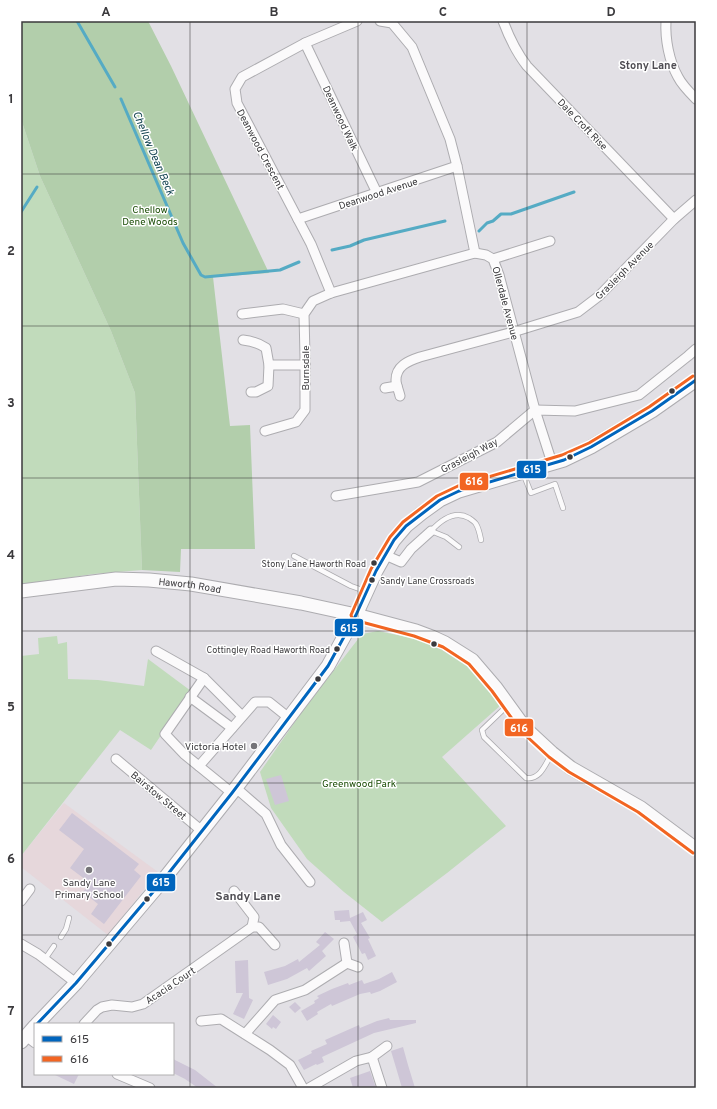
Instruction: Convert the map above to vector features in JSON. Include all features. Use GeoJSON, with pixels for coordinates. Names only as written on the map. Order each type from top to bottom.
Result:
{"type":"FeatureCollection","features":[{"type":"Feature","properties":{"kind":"main road"},"geometry":{"type":"LineString","coordinates":[[38,1023],[76,983],[164,879],[328,666],[356,615],[376,571],[394,540],[406,526],[440,500],[459,491],[564,460],[591,447],[652,411],[696,380]]}},
{"type":"Feature","properties":{"kind":"main road","name":"Haworth Road"},"geometry":{"type":"LineString","coordinates":[[21,590],[116,579],[149,580],[197,585],[301,603],[356,615],[416,631],[445,643],[472,660],[496,688],[525,728],[571,768],[641,808],[696,849]]}},
{"type":"Feature","properties":{"kind":"main road"},"geometry":{"type":"LineString","coordinates":[[27,1040],[34,1028]]}},
{"type":"Feature","properties":{"kind":"street","name":"Deanwood Crescent"},"geometry":{"type":"LineString","coordinates":[[331,293],[311,244],[237,103],[235,89],[242,77],[305,43],[357,21]]}},
{"type":"Feature","properties":{"kind":"street"},"geometry":{"type":"LineString","coordinates":[[242,314],[283,309],[304,314],[313,300],[331,293],[475,253],[450,139],[412,47],[392,23],[380,21]]}},
{"type":"Feature","properties":{"kind":"street","name":"Dale Croft Rise"},"geometry":{"type":"LineString","coordinates":[[503,21],[509,38],[527,66],[674,219]]}},
{"type":"Feature","properties":{"kind":"street"},"geometry":{"type":"LineString","coordinates":[[666,21],[665,31],[667,46],[675,70],[682,82],[696,98]]}},
{"type":"Feature","properties":{"kind":"street","name":"Deanwood Walk"},"geometry":{"type":"LineString","coordinates":[[305,43],[377,193]]}},
{"type":"Feature","properties":{"kind":"street","name":"Deanwood Avenue"},"geometry":{"type":"LineString","coordinates":[[298,219],[457,166]]}},
{"type":"Feature","properties":{"kind":"street","name":"Grasleigh Avenue"},"geometry":{"type":"LineString","coordinates":[[400,396],[396,380],[398,370],[403,364],[409,361],[514,332],[578,312],[599,296],[674,219],[696,200]]}},
{"type":"Feature","properties":{"kind":"street"},"geometry":{"type":"LineString","coordinates":[[493,259],[550,241]]}},
{"type":"Feature","properties":{"kind":"street","name":"Ollerdale Avenue"},"geometry":{"type":"LineString","coordinates":[[475,253],[486,255],[493,259],[499,274],[535,410],[552,463]]}},
{"type":"Feature","properties":{"kind":"street","name":"Burnsdale"},"geometry":{"type":"LineString","coordinates":[[265,431],[296,422],[305,410],[304,314]]}},
{"type":"Feature","properties":{"kind":"street"},"geometry":{"type":"LineString","coordinates":[[243,340],[253,341],[266,348],[269,365],[268,386],[256,392],[251,392]]}},
{"type":"Feature","properties":{"kind":"street"},"geometry":{"type":"LineString","coordinates":[[535,410],[575,411],[639,395],[696,349]]}},
{"type":"Feature","properties":{"kind":"street"},"geometry":{"type":"LineString","coordinates":[[269,365],[305,365]]}},
{"type":"Feature","properties":{"kind":"street"},"geometry":{"type":"LineString","coordinates":[[385,388],[397,386]]}},
{"type":"Feature","properties":{"kind":"street","name":"Grasleigh Way"},"geometry":{"type":"LineString","coordinates":[[336,496],[418,482],[497,442],[535,410]]}},
{"type":"Feature","properties":{"kind":"street"},"geometry":{"type":"LineString","coordinates":[[385,555],[400,562],[411,549],[431,531]]}},
{"type":"Feature","properties":{"kind":"street"},"geometry":{"type":"LineString","coordinates":[[156,652],[204,678],[242,716]]}},
{"type":"Feature","properties":{"kind":"street"},"geometry":{"type":"LineString","coordinates":[[204,678],[165,734],[198,766],[266,814],[281,845],[310,882]]}},
{"type":"Feature","properties":{"kind":"street"},"geometry":{"type":"LineString","coordinates":[[190,697],[232,728]]}},
{"type":"Feature","properties":{"kind":"street"},"geometry":{"type":"LineString","coordinates":[[198,766],[255,702],[269,702],[289,718]]}},
{"type":"Feature","properties":{"kind":"street","name":"Bairstow Street"},"geometry":{"type":"LineString","coordinates":[[116,759],[202,831]]}},
{"type":"Feature","properties":{"kind":"street"},"geometry":{"type":"LineString","coordinates":[[21,901],[30,889]]}},
{"type":"Feature","properties":{"kind":"street"},"geometry":{"type":"LineString","coordinates":[[234,891],[254,917],[252,927],[259,927],[274,945]]}},
{"type":"Feature","properties":{"kind":"street","name":"Acacia Court"},"geometry":{"type":"LineString","coordinates":[[85,1023],[97,1010],[102,1007],[112,1005],[132,1007],[143,1004],[252,927]]}},
{"type":"Feature","properties":{"kind":"street"},"geometry":{"type":"LineString","coordinates":[[344,943],[347,963]]}},
{"type":"Feature","properties":{"kind":"street"},"geometry":{"type":"LineString","coordinates":[[21,944],[45,959],[76,983]]}},
{"type":"Feature","properties":{"kind":"street"},"geometry":{"type":"LineString","coordinates":[[347,963],[358,967]]}},
{"type":"Feature","properties":{"kind":"street"},"geometry":{"type":"LineString","coordinates":[[245,1034],[275,1000],[305,990],[347,963]]}},
{"type":"Feature","properties":{"kind":"street"},"geometry":{"type":"LineString","coordinates":[[201,1021],[221,1019],[270,1050],[290,1065],[303,1088]]}},
{"type":"Feature","properties":{"kind":"street"},"geometry":{"type":"LineString","coordinates":[[309,1088],[356,1062],[372,1057],[387,1046]]}},
{"type":"Feature","properties":{"kind":"street"},"geometry":{"type":"LineString","coordinates":[[372,1057],[382,1088]]}},
{"type":"Feature","properties":{"kind":"street"},"geometry":{"type":"LineString","coordinates":[[119,1075],[139,1086],[150,1088]]}},
{"type":"Feature","properties":{"kind":"lane"},"geometry":{"type":"LineString","coordinates":[[522,472],[531,493],[555,484],[563,508]]}},
{"type":"Feature","properties":{"kind":"lane"},"geometry":{"type":"LineString","coordinates":[[459,547],[446,537],[431,531],[446,518],[456,515],[463,515],[476,523],[481,540]]}},
{"type":"Feature","properties":{"kind":"lane"},"geometry":{"type":"LineString","coordinates":[[294,556],[351,586],[366,592]]}},
{"type":"Feature","properties":{"kind":"lane"},"geometry":{"type":"LineString","coordinates":[[508,705],[482,730],[484,737],[526,778],[531,778],[540,773],[552,753]]}},
{"type":"Feature","properties":{"kind":"lane"},"geometry":{"type":"LineString","coordinates":[[61,937],[66,929],[69,918]]}},
{"type":"Feature","properties":{"kind":"lane"},"geometry":{"type":"LineString","coordinates":[[45,959],[54,946]]}},
{"type":"Feature","properties":{"kind":"shaded area","name":"Sandy Lane Primary School"},"geometry":{"type":"Polygon","coordinates":[[[64,803],[158,872],[108,935],[21,867],[21,856],[64,803]]]}},
{"type":"Feature","properties":{"kind":"green space","name":"Chellow Dene Woods"},"geometry":{"type":"Polygon","coordinates":[[[21,21],[148,21],[171,66],[269,273],[213,277],[230,426],[250,425],[255,549],[181,549],[180,572],[142,570],[135,393],[111,331],[40,176],[21,119],[21,21]]]}},
{"type":"Feature","properties":{"kind":"green space"},"geometry":{"type":"Polygon","coordinates":[[[21,119],[40,176],[111,331],[135,393],[142,570],[93,574],[21,585],[21,119]]]}},
{"type":"Feature","properties":{"kind":"green space","name":"Greenwood Park"},"geometry":{"type":"Polygon","coordinates":[[[378,631],[417,639],[445,651],[472,669],[501,705],[442,757],[506,826],[382,922],[344,892],[307,859],[271,808],[260,772],[304,709],[362,634],[378,631]]]}},
{"type":"Feature","properties":{"kind":"green space"},"geometry":{"type":"Polygon","coordinates":[[[57,636],[58,644],[67,642],[68,679],[98,680],[144,686],[148,659],[191,691],[151,750],[120,730],[21,856],[21,656],[39,654],[38,638],[57,636]]]}},
{"type":"Feature","properties":{"kind":"building"},"geometry":{"type":"Polygon","coordinates":[[[281,775],[289,801],[275,805],[266,779],[281,775]]]}},
{"type":"Feature","properties":{"kind":"building"},"geometry":{"type":"Polygon","coordinates":[[[72,813],[139,864],[134,870],[141,876],[104,924],[91,914],[98,904],[83,892],[90,883],[70,868],[84,849],[59,830],[72,813]]]}},
{"type":"Feature","properties":{"kind":"building"},"geometry":{"type":"Polygon","coordinates":[[[349,910],[350,918],[363,912],[367,920],[361,923],[370,938],[368,939],[376,956],[368,960],[365,953],[362,954],[353,937],[357,934],[350,921],[340,922],[340,920],[335,920],[334,911],[349,910]]]}},
{"type":"Feature","properties":{"kind":"building"},"geometry":{"type":"Polygon","coordinates":[[[325,932],[334,939],[322,951],[326,956],[309,971],[307,968],[287,979],[268,985],[264,972],[285,966],[298,959],[299,962],[320,945],[316,942],[325,932]]]}},
{"type":"Feature","properties":{"kind":"building"},"geometry":{"type":"Polygon","coordinates":[[[248,960],[249,998],[253,1000],[244,1019],[233,1014],[243,993],[236,993],[235,961],[248,960]]]}},
{"type":"Feature","properties":{"kind":"building"},"geometry":{"type":"Polygon","coordinates":[[[392,972],[397,982],[380,991],[371,994],[370,992],[360,994],[332,1006],[331,1004],[317,1012],[318,1014],[307,1021],[301,1011],[315,1003],[314,1001],[319,998],[317,996],[332,989],[362,980],[364,984],[379,979],[392,972]]]}},
{"type":"Feature","properties":{"kind":"building"},"geometry":{"type":"Polygon","coordinates":[[[295,1002],[301,1008],[295,1013],[289,1007],[295,1002]]]}},
{"type":"Feature","properties":{"kind":"building"},"geometry":{"type":"Polygon","coordinates":[[[273,1015],[281,1022],[276,1029],[273,1027],[272,1029],[266,1024],[273,1015]]]}},
{"type":"Feature","properties":{"kind":"building"},"geometry":{"type":"Polygon","coordinates":[[[389,1018],[390,1020],[416,1020],[416,1023],[374,1033],[322,1057],[324,1062],[304,1070],[298,1060],[312,1053],[311,1051],[327,1044],[325,1040],[359,1025],[360,1028],[389,1018]]]}},
{"type":"Feature","properties":{"kind":"building"},"geometry":{"type":"Polygon","coordinates":[[[403,1047],[415,1088],[402,1088],[391,1051],[403,1047]]]}},
{"type":"Feature","properties":{"kind":"building"},"geometry":{"type":"Polygon","coordinates":[[[174,1060],[195,1070],[218,1088],[198,1088],[174,1074],[174,1060]]]}},
{"type":"Feature","properties":{"kind":"building"},"geometry":{"type":"Polygon","coordinates":[[[370,1071],[376,1088],[353,1088],[350,1078],[370,1071]]]}},
{"type":"Feature","properties":{"kind":"building"},"geometry":{"type":"Polygon","coordinates":[[[55,1075],[78,1075],[74,1084],[55,1075]]]}},
{"type":"Feature","properties":{"kind":"waterway","name":"Chellow Dean Beck"},"geometry":{"type":"LineString","coordinates":[[77,21],[115,87]]}},
{"type":"Feature","properties":{"kind":"waterway","name":"Chellow Dean Beck"},"geometry":{"type":"LineString","coordinates":[[121,99],[183,243],[201,275],[205,277],[280,270],[299,262]]}},
{"type":"Feature","properties":{"kind":"waterway"},"geometry":{"type":"LineString","coordinates":[[21,212],[37,187]]}},
{"type":"Feature","properties":{"kind":"waterway","name":"Chellow Dean Beck"},"geometry":{"type":"LineString","coordinates":[[479,231],[487,223],[493,221],[501,214],[511,214],[574,192]]}},
{"type":"Feature","properties":{"kind":"waterway","name":"Chellow Dean Beck"},"geometry":{"type":"LineString","coordinates":[[332,250],[350,246],[364,240],[445,221]]}},
{"type":"Feature","properties":{"kind":"transit line","name":"616"},"geometry":{"type":"LineString","coordinates":[[693,376],[649,407],[589,443],[562,455],[458,486],[437,496],[403,522],[390,537],[371,569],[351,615],[354,620],[414,636],[443,647],[469,664],[492,691],[521,731],[549,757],[569,772],[638,812],[693,853]]}},
{"type":"Feature","properties":{"kind":"transit line","name":"615"},"geometry":{"type":"LineString","coordinates":[[38,1023],[76,983],[164,879],[232,793],[328,666],[356,615],[376,571],[394,540],[406,526],[440,500],[459,491],[564,460],[591,447],[652,411],[696,380]]}},
{"type":"Feature","properties":{"kind":"place","name":"Stony Lane Haworth Road"},"geometry":{"type":"Point","coordinates":[374,563]}},
{"type":"Feature","properties":{"kind":"place","name":"Sandy Lane Crossroads"},"geometry":{"type":"Point","coordinates":[372,580]}},
{"type":"Feature","properties":{"kind":"place","name":"Cottingley Road Haworth Road"},"geometry":{"type":"Point","coordinates":[337,649]}},
{"type":"Feature","properties":{"kind":"place","name":"Victoria Hotel"},"geometry":{"type":"Point","coordinates":[254,746]}},
{"type":"Feature","properties":{"kind":"place","name":"Sandy Lane Primary School"},"geometry":{"type":"Point","coordinates":[89,870]}},
{"type":"Feature","properties":{"kind":"district","name":"Stony Lane"},"geometry":{"type":"Point","coordinates":[648,65]}},
{"type":"Feature","properties":{"kind":"district","name":"Sandy Lane"},"geometry":{"type":"Point","coordinates":[248,896]}}]}
